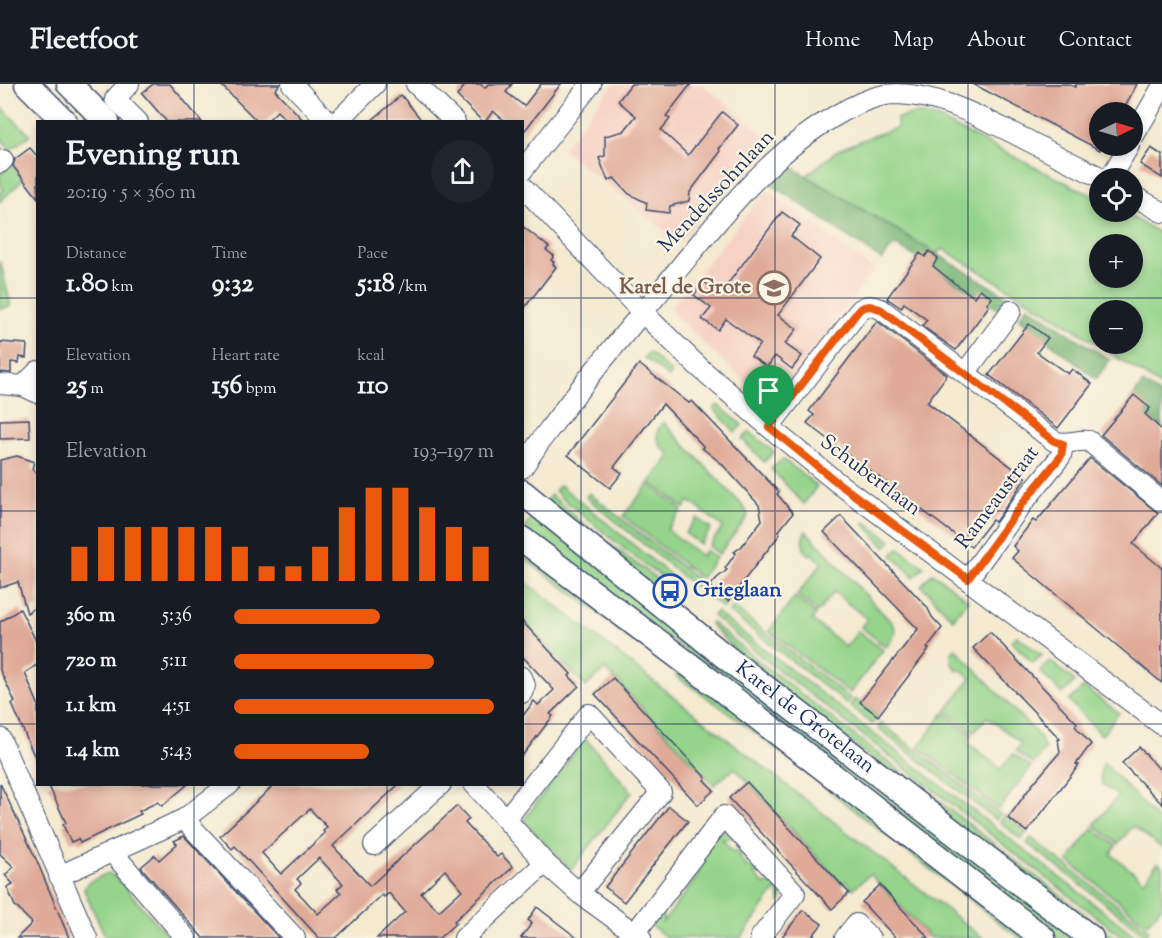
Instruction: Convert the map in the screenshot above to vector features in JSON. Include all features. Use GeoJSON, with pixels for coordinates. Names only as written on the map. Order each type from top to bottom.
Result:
{"type":"FeatureCollection","features":[{"type":"Feature","properties":{"kind":"main road"},"geometry":{"type":"LineString","coordinates":[[27,84],[63,120]]}},
{"type":"Feature","properties":{"kind":"main road"},"geometry":{"type":"LineString","coordinates":[[69,84],[105,120]]}},
{"type":"Feature","properties":{"kind":"main road","name":"Karel de Grotelaan"},"geometry":{"type":"LineString","coordinates":[[524,494],[723,655],[1091,938]]}},
{"type":"Feature","properties":{"kind":"main road","name":"Karel de Grotelaan"},"geometry":{"type":"LineString","coordinates":[[524,541],[1043,938]]}},
{"type":"Feature","properties":{"kind":"street"},"geometry":{"type":"LineString","coordinates":[[129,84],[115,99],[136,120]]}},
{"type":"Feature","properties":{"kind":"street"},"geometry":{"type":"LineString","coordinates":[[292,84],[326,120]]}},
{"type":"Feature","properties":{"kind":"street"},"geometry":{"type":"LineString","coordinates":[[338,120],[375,84]]}},
{"type":"Feature","properties":{"kind":"street"},"geometry":{"type":"LineString","coordinates":[[416,84],[453,120]]}},
{"type":"Feature","properties":{"kind":"street"},"geometry":{"type":"LineString","coordinates":[[524,168],[591,84]]}},
{"type":"Feature","properties":{"kind":"street"},"geometry":{"type":"LineString","coordinates":[[1143,121],[1162,87]]}},
{"type":"Feature","properties":{"kind":"street","name":"Mendelssohnlaan"},"geometry":{"type":"LineString","coordinates":[[524,465],[546,433],[642,312],[731,206],[790,147],[819,125],[854,105],[887,89],[924,97],[965,111],[1089,172]]}},
{"type":"Feature","properties":{"kind":"street","name":"Schubertlaan"},"geometry":{"type":"LineString","coordinates":[[524,188],[642,312],[700,368],[769,427],[838,483],[1162,725]]}},
{"type":"Feature","properties":{"kind":"street"},"geometry":{"type":"LineString","coordinates":[[1143,201],[1162,212]]}},
{"type":"Feature","properties":{"kind":"street"},"geometry":{"type":"LineString","coordinates":[[769,427],[859,310],[870,306],[880,309],[1054,441],[1063,444],[1089,441],[1162,502]]}},
{"type":"Feature","properties":{"kind":"street"},"geometry":{"type":"LineString","coordinates":[[965,373],[1011,311]]}},
{"type":"Feature","properties":{"kind":"street"},"geometry":{"type":"LineString","coordinates":[[0,384],[30,390],[36,376]]}},
{"type":"Feature","properties":{"kind":"street","name":"Rameaustraat"},"geometry":{"type":"LineString","coordinates":[[968,579],[1023,503],[1061,456],[1063,444]]}},
{"type":"Feature","properties":{"kind":"street"},"geometry":{"type":"LineString","coordinates":[[506,819],[589,714],[662,792],[579,893]]}},
{"type":"Feature","properties":{"kind":"street"},"geometry":{"type":"LineString","coordinates":[[0,738],[87,938]]}},
{"type":"Feature","properties":{"kind":"street"},"geometry":{"type":"LineString","coordinates":[[374,845],[439,786]]}},
{"type":"Feature","properties":{"kind":"street"},"geometry":{"type":"LineString","coordinates":[[476,786],[545,863],[630,934],[724,816],[795,893],[760,938]]}},
{"type":"Feature","properties":{"kind":"street"},"geometry":{"type":"LineString","coordinates":[[59,876],[184,819],[223,787]]}},
{"type":"Feature","properties":{"kind":"street"},"geometry":{"type":"LineString","coordinates":[[184,819],[295,938]]}},
{"type":"Feature","properties":{"kind":"street"},"geometry":{"type":"LineString","coordinates":[[113,853],[186,938]]}},
{"type":"Feature","properties":{"kind":"street"},"geometry":{"type":"LineString","coordinates":[[464,938],[545,863]]}},
{"type":"Feature","properties":{"kind":"street"},"geometry":{"type":"LineString","coordinates":[[845,938],[856,924],[870,938]]}},
{"type":"Feature","properties":{"kind":"shaded area"},"geometry":{"type":"Polygon","coordinates":[[[613,84],[702,84],[772,141],[726,186],[679,242],[562,149],[613,84]]]}},
{"type":"Feature","properties":{"kind":"shaded area","name":"Karel de Grote"},"geometry":{"type":"Polygon","coordinates":[[[769,191],[874,270],[774,404],[737,375],[671,310],[752,208],[769,191]]]}},
{"type":"Feature","properties":{"kind":"green space"},"geometry":{"type":"Polygon","coordinates":[[[0,106],[30,135],[10,150],[0,137],[0,106]]]}},
{"type":"Feature","properties":{"kind":"green space"},"geometry":{"type":"Polygon","coordinates":[[[919,114],[938,119],[1089,194],[1089,222],[1140,222],[1162,234],[1162,387],[1112,354],[1143,354],[1143,300],[1089,300],[1089,339],[943,249],[937,254],[806,176],[838,150],[897,128],[897,118],[919,114]]]}},
{"type":"Feature","properties":{"kind":"green space"},"geometry":{"type":"Polygon","coordinates":[[[10,163],[23,179],[0,202],[0,193],[4,189],[0,185],[0,174],[10,163]]]}},
{"type":"Feature","properties":{"kind":"green space"},"geometry":{"type":"Polygon","coordinates":[[[790,166],[1007,296],[998,309],[898,246],[892,247],[882,260],[771,184],[790,166]]]}},
{"type":"Feature","properties":{"kind":"green space"},"geometry":{"type":"Polygon","coordinates":[[[0,260],[11,306],[0,309],[0,260]]]}},
{"type":"Feature","properties":{"kind":"green space"},"geometry":{"type":"Polygon","coordinates":[[[1027,306],[1089,346],[1089,354],[1101,354],[1110,360],[1096,379],[1019,318],[1027,306]]]}},
{"type":"Feature","properties":{"kind":"green space"},"geometry":{"type":"Polygon","coordinates":[[[649,352],[672,373],[669,377],[644,358],[649,352]]]}},
{"type":"Feature","properties":{"kind":"green space"},"geometry":{"type":"Polygon","coordinates":[[[1143,383],[1162,396],[1162,427],[1128,403],[1143,383]]]}},
{"type":"Feature","properties":{"kind":"green space"},"geometry":{"type":"Polygon","coordinates":[[[718,405],[742,425],[735,432],[714,409],[718,405]]]}},
{"type":"Feature","properties":{"kind":"green space"},"geometry":{"type":"Polygon","coordinates":[[[663,422],[748,514],[719,554],[709,546],[723,527],[689,501],[684,508],[650,482],[671,455],[660,446],[657,435],[663,422]]]}},
{"type":"Feature","properties":{"kind":"green space"},"geometry":{"type":"Polygon","coordinates":[[[750,432],[774,452],[764,462],[742,439],[750,432]]]}},
{"type":"Feature","properties":{"kind":"green space"},"geometry":{"type":"Polygon","coordinates":[[[783,459],[817,486],[804,504],[771,469],[783,459]]]}},
{"type":"Feature","properties":{"kind":"green space"},"geometry":{"type":"Polygon","coordinates":[[[649,484],[682,510],[667,529],[701,556],[706,550],[716,558],[701,578],[623,516],[649,484]]]}},
{"type":"Feature","properties":{"kind":"green space"},"geometry":{"type":"Polygon","coordinates":[[[560,485],[679,582],[675,587],[563,499],[555,491],[560,485]]]}},
{"type":"Feature","properties":{"kind":"green space"},"geometry":{"type":"Polygon","coordinates":[[[589,493],[702,583],[698,589],[586,497],[589,493]]]}},
{"type":"Feature","properties":{"kind":"green space"},"geometry":{"type":"Polygon","coordinates":[[[551,495],[588,528],[669,588],[667,591],[638,576],[546,501],[551,495]]]}},
{"type":"Feature","properties":{"kind":"green space"},"geometry":{"type":"Polygon","coordinates":[[[536,513],[1078,938],[1056,938],[524,529],[536,513]]]}},
{"type":"Feature","properties":{"kind":"green space"},"geometry":{"type":"Polygon","coordinates":[[[697,518],[711,529],[700,544],[685,533],[697,518]]]}},
{"type":"Feature","properties":{"kind":"green space"},"geometry":{"type":"Polygon","coordinates":[[[866,522],[891,541],[885,547],[864,524],[866,522]]]}},
{"type":"Feature","properties":{"kind":"green space"},"geometry":{"type":"Polygon","coordinates":[[[806,531],[892,623],[895,633],[886,647],[861,627],[867,619],[834,592],[818,612],[797,595],[822,563],[805,550],[802,541],[806,531]]]}},
{"type":"Feature","properties":{"kind":"green space"},"geometry":{"type":"Polygon","coordinates":[[[899,548],[924,567],[914,577],[892,555],[899,548]]]}},
{"type":"Feature","properties":{"kind":"green space"},"geometry":{"type":"Polygon","coordinates":[[[524,549],[596,603],[635,640],[633,643],[591,607],[524,558],[524,549]]]}},
{"type":"Feature","properties":{"kind":"green space"},"geometry":{"type":"Polygon","coordinates":[[[933,573],[968,600],[953,619],[921,585],[933,573]]]}},
{"type":"Feature","properties":{"kind":"green space"},"geometry":{"type":"Polygon","coordinates":[[[524,581],[983,938],[930,938],[870,874],[853,889],[846,881],[842,884],[735,768],[714,785],[605,669],[586,687],[524,622],[524,581]]]}},
{"type":"Feature","properties":{"kind":"green space"},"geometry":{"type":"Polygon","coordinates":[[[705,586],[727,603],[723,608],[702,591],[705,586]]]}},
{"type":"Feature","properties":{"kind":"green space"},"geometry":{"type":"Polygon","coordinates":[[[795,597],[816,614],[812,620],[846,647],[858,631],[883,650],[850,693],[769,631],[795,597]]]}},
{"type":"Feature","properties":{"kind":"green space"},"geometry":{"type":"Polygon","coordinates":[[[733,607],[851,699],[847,704],[729,612],[733,607]]]}},
{"type":"Feature","properties":{"kind":"green space"},"geometry":{"type":"Polygon","coordinates":[[[716,612],[1138,938],[1124,938],[762,657],[713,616],[716,612]]]}},
{"type":"Feature","properties":{"kind":"green space"},"geometry":{"type":"Polygon","coordinates":[[[711,622],[1115,938],[1104,938],[746,661],[710,624],[711,622]]]}},
{"type":"Feature","properties":{"kind":"green space"},"geometry":{"type":"Polygon","coordinates":[[[1017,636],[1042,655],[1033,663],[1011,641],[1017,636]]]}},
{"type":"Feature","properties":{"kind":"green space"},"geometry":{"type":"Polygon","coordinates":[[[955,648],[1040,737],[1045,749],[1033,764],[1016,751],[1021,743],[987,717],[974,732],[946,711],[971,678],[960,669],[958,671],[952,664],[951,655],[955,648]]]}},
{"type":"Feature","properties":{"kind":"green space"},"geometry":{"type":"Polygon","coordinates":[[[1050,661],[1075,681],[1062,694],[1040,671],[1050,661]]]}},
{"type":"Feature","properties":{"kind":"green space"},"geometry":{"type":"Polygon","coordinates":[[[677,673],[711,691],[1029,938],[1019,938],[728,712],[676,676],[677,673]]]}},
{"type":"Feature","properties":{"kind":"green space"},"geometry":{"type":"Polygon","coordinates":[[[1084,687],[1119,713],[1102,735],[1069,701],[1084,687]]]}},
{"type":"Feature","properties":{"kind":"green space"},"geometry":{"type":"Polygon","coordinates":[[[855,699],[878,717],[872,724],[850,706],[855,699]]]}},
{"type":"Feature","properties":{"kind":"green space"},"geometry":{"type":"Polygon","coordinates":[[[944,713],[972,735],[967,742],[1001,769],[1013,754],[1031,767],[999,809],[918,747],[944,713]]]}},
{"type":"Feature","properties":{"kind":"green space"},"geometry":{"type":"Polygon","coordinates":[[[881,723],[1000,814],[996,820],[878,728],[881,723]]]}},
{"type":"Feature","properties":{"kind":"green space"},"geometry":{"type":"Polygon","coordinates":[[[585,738],[632,792],[571,870],[523,821],[585,738]]]}},
{"type":"Feature","properties":{"kind":"green space"},"geometry":{"type":"Polygon","coordinates":[[[1104,763],[1162,824],[1162,848],[1133,826],[1118,844],[1094,825],[1118,796],[1102,784],[1100,773],[1104,763]]]}},
{"type":"Feature","properties":{"kind":"green space"},"geometry":{"type":"Polygon","coordinates":[[[1005,815],[1027,832],[1021,839],[1000,822],[1005,815]]]}},
{"type":"Feature","properties":{"kind":"green space"},"geometry":{"type":"Polygon","coordinates":[[[1093,828],[1116,846],[1111,854],[1144,881],[1158,863],[1162,866],[1162,906],[1147,924],[1068,861],[1093,828]]]}},
{"type":"Feature","properties":{"kind":"green space"},"geometry":{"type":"Polygon","coordinates":[[[729,830],[737,839],[722,839],[732,851],[750,851],[754,856],[738,856],[748,867],[766,867],[770,872],[753,873],[763,884],[782,884],[784,887],[780,903],[777,888],[741,938],[667,938],[648,923],[661,905],[663,922],[698,876],[696,858],[716,833],[729,830]]]}},
{"type":"Feature","properties":{"kind":"green space"},"geometry":{"type":"Polygon","coordinates":[[[1031,838],[1149,930],[1146,935],[1027,843],[1031,838]]]}},
{"type":"Feature","properties":{"kind":"green space"},"geometry":{"type":"Polygon","coordinates":[[[108,873],[116,877],[170,938],[106,938],[84,890],[87,883],[108,873]]]}},
{"type":"Feature","properties":{"kind":"building"},"geometry":{"type":"Polygon","coordinates":[[[153,84],[170,84],[200,120],[165,120],[142,93],[153,84]]]}},
{"type":"Feature","properties":{"kind":"building"},"geometry":{"type":"Polygon","coordinates":[[[220,84],[280,84],[275,90],[303,120],[286,120],[277,111],[268,120],[256,120],[220,84]]]}},
{"type":"Feature","properties":{"kind":"building"},"geometry":{"type":"Polygon","coordinates":[[[466,84],[480,84],[485,88],[488,84],[512,84],[506,92],[524,106],[541,84],[561,84],[524,131],[524,120],[504,120],[493,111],[486,120],[481,120],[457,96],[466,84]]]}},
{"type":"Feature","properties":{"kind":"building"},"geometry":{"type":"Polygon","coordinates":[[[631,84],[691,84],[666,116],[670,119],[661,130],[688,155],[722,112],[738,125],[690,192],[689,201],[670,206],[669,213],[646,210],[647,203],[629,194],[614,178],[608,181],[599,158],[605,156],[605,136],[624,131],[636,116],[618,101],[631,84]]]}},
{"type":"Feature","properties":{"kind":"building"},"geometry":{"type":"Polygon","coordinates":[[[973,84],[1068,84],[1075,87],[1076,84],[1137,84],[1127,102],[1089,102],[1089,144],[973,84]]]}},
{"type":"Feature","properties":{"kind":"building"},"geometry":{"type":"Polygon","coordinates":[[[401,95],[421,120],[372,120],[401,95]]]}},
{"type":"Feature","properties":{"kind":"building"},"geometry":{"type":"Polygon","coordinates":[[[30,148],[36,155],[36,195],[13,166],[15,159],[30,148]]]}},
{"type":"Feature","properties":{"kind":"building"},"geometry":{"type":"Polygon","coordinates":[[[1151,148],[1162,155],[1162,178],[1140,164],[1151,148]]]}},
{"type":"Feature","properties":{"kind":"building"},"geometry":{"type":"Polygon","coordinates":[[[782,212],[800,225],[791,236],[820,259],[778,315],[797,329],[785,344],[802,356],[792,369],[775,356],[767,367],[751,356],[760,344],[726,319],[718,330],[702,319],[711,308],[694,295],[704,282],[720,294],[782,212]]]}},
{"type":"Feature","properties":{"kind":"building"},"geometry":{"type":"Polygon","coordinates":[[[524,228],[549,247],[546,250],[554,256],[551,260],[556,267],[524,308],[524,228]]]}},
{"type":"Feature","properties":{"kind":"building"},"geometry":{"type":"Polygon","coordinates":[[[929,251],[938,258],[933,266],[953,282],[974,297],[980,289],[992,298],[987,304],[989,306],[956,350],[922,326],[927,320],[904,303],[901,308],[887,298],[920,253],[925,257],[929,251]]]}},
{"type":"Feature","properties":{"kind":"building"},"geometry":{"type":"Polygon","coordinates":[[[877,321],[947,375],[927,402],[1026,478],[995,522],[992,520],[971,547],[807,423],[814,415],[809,411],[877,321]]]}},
{"type":"Feature","properties":{"kind":"building"},"geometry":{"type":"Polygon","coordinates":[[[1029,324],[1048,338],[1037,352],[1068,374],[1072,369],[1092,384],[1058,428],[989,375],[1029,324]]]}},
{"type":"Feature","properties":{"kind":"building"},"geometry":{"type":"Polygon","coordinates":[[[0,342],[27,344],[26,358],[20,357],[19,363],[11,362],[11,373],[0,372],[0,342]]]}},
{"type":"Feature","properties":{"kind":"building"},"geometry":{"type":"Polygon","coordinates":[[[639,364],[689,403],[692,401],[779,492],[777,494],[793,513],[778,532],[780,534],[728,601],[710,586],[727,570],[725,568],[736,553],[734,552],[741,547],[762,520],[759,505],[721,463],[702,448],[704,447],[663,404],[614,467],[622,473],[610,488],[568,455],[639,364]]]}},
{"type":"Feature","properties":{"kind":"building"},"geometry":{"type":"Polygon","coordinates":[[[1134,395],[1150,408],[1145,414],[1162,430],[1162,486],[1101,435],[1134,395]]]}},
{"type":"Feature","properties":{"kind":"building"},"geometry":{"type":"Polygon","coordinates":[[[29,419],[30,438],[0,439],[0,420],[29,419]]]}},
{"type":"Feature","properties":{"kind":"building"},"geometry":{"type":"Polygon","coordinates":[[[17,456],[34,462],[32,469],[36,472],[36,607],[27,613],[18,582],[0,588],[0,460],[17,456]]]}},
{"type":"Feature","properties":{"kind":"building"},"geometry":{"type":"Polygon","coordinates":[[[1090,458],[1158,513],[1133,544],[1162,568],[1162,683],[1012,558],[1018,551],[1013,546],[1033,520],[1036,522],[1090,458]]]}},
{"type":"Feature","properties":{"kind":"building"},"geometry":{"type":"Polygon","coordinates":[[[841,516],[927,607],[942,628],[927,648],[929,649],[878,716],[860,702],[918,629],[824,532],[841,516]]]}},
{"type":"Feature","properties":{"kind":"building"},"geometry":{"type":"Polygon","coordinates":[[[20,609],[36,641],[36,665],[25,673],[36,699],[36,760],[12,704],[15,702],[0,670],[0,622],[20,609]]]}},
{"type":"Feature","properties":{"kind":"building"},"geometry":{"type":"Polygon","coordinates":[[[524,623],[571,674],[569,676],[579,686],[550,714],[553,716],[524,753],[524,714],[534,701],[538,705],[554,690],[524,658],[524,623]]]}},
{"type":"Feature","properties":{"kind":"building"},"geometry":{"type":"Polygon","coordinates":[[[990,632],[1077,723],[1075,726],[1091,744],[1076,764],[1079,765],[1027,832],[1008,818],[1060,752],[1058,740],[1060,739],[973,648],[990,632]]]}},
{"type":"Feature","properties":{"kind":"building"},"geometry":{"type":"Polygon","coordinates":[[[613,678],[706,778],[704,780],[714,790],[698,805],[595,694],[613,678]]]}},
{"type":"Feature","properties":{"kind":"building"},"geometry":{"type":"Polygon","coordinates":[[[1139,747],[1162,772],[1162,804],[1122,763],[1139,747]]]}},
{"type":"Feature","properties":{"kind":"building"},"geometry":{"type":"Polygon","coordinates":[[[747,782],[849,893],[832,909],[729,798],[747,782]]]}},
{"type":"Feature","properties":{"kind":"building"},"geometry":{"type":"Polygon","coordinates":[[[0,783],[37,861],[69,938],[17,938],[32,923],[15,906],[7,887],[13,884],[5,875],[14,867],[0,854],[0,783]]]}},
{"type":"Feature","properties":{"kind":"building"},"geometry":{"type":"Polygon","coordinates":[[[49,786],[186,786],[162,806],[158,802],[139,811],[141,814],[80,843],[78,839],[71,842],[63,825],[66,823],[49,786]]]}},
{"type":"Feature","properties":{"kind":"building"},"geometry":{"type":"Polygon","coordinates":[[[273,786],[397,786],[333,846],[370,886],[457,806],[469,819],[465,823],[497,857],[501,854],[513,867],[454,921],[456,923],[439,938],[377,938],[405,912],[389,893],[384,897],[382,895],[336,938],[319,938],[235,846],[232,849],[220,836],[273,786]],[[310,809],[262,853],[281,874],[325,833],[323,831],[327,827],[310,809]],[[319,858],[297,879],[301,883],[295,889],[318,914],[341,893],[337,889],[343,884],[319,858]],[[445,870],[421,893],[439,911],[462,890],[445,870]]]}},
{"type":"Feature","properties":{"kind":"building"},"geometry":{"type":"Polygon","coordinates":[[[669,806],[688,821],[624,902],[605,887],[669,806]]]}},
{"type":"Feature","properties":{"kind":"building"},"geometry":{"type":"Polygon","coordinates":[[[184,836],[279,938],[203,938],[141,867],[155,855],[159,860],[177,844],[174,841],[184,836]]]}},
{"type":"Feature","properties":{"kind":"building"},"geometry":{"type":"Polygon","coordinates":[[[880,885],[929,938],[896,938],[872,913],[862,902],[880,885]]]}},
{"type":"Feature","properties":{"kind":"building"},"geometry":{"type":"Polygon","coordinates":[[[537,907],[577,938],[521,938],[532,923],[528,920],[537,907]]]}},
{"type":"Feature","properties":{"kind":"building"},"geometry":{"type":"Polygon","coordinates":[[[803,910],[822,924],[811,938],[781,938],[803,910]]]}},
{"type":"Feature","properties":{"kind":"place","name":"Karel de Grote"},"geometry":{"type":"Point","coordinates":[774,288]}},
{"type":"Feature","properties":{"kind":"place","name":"Grieglaan"},"geometry":{"type":"Point","coordinates":[670,591]}},
{"type":"Feature","properties":{"kind":"route"},"geometry":{"type":"LineString","coordinates":[[870,306],[880,309],[1054,441],[1063,444],[1061,456],[1023,503],[968,579],[838,483],[769,427],[859,310],[870,306]]}}]}
